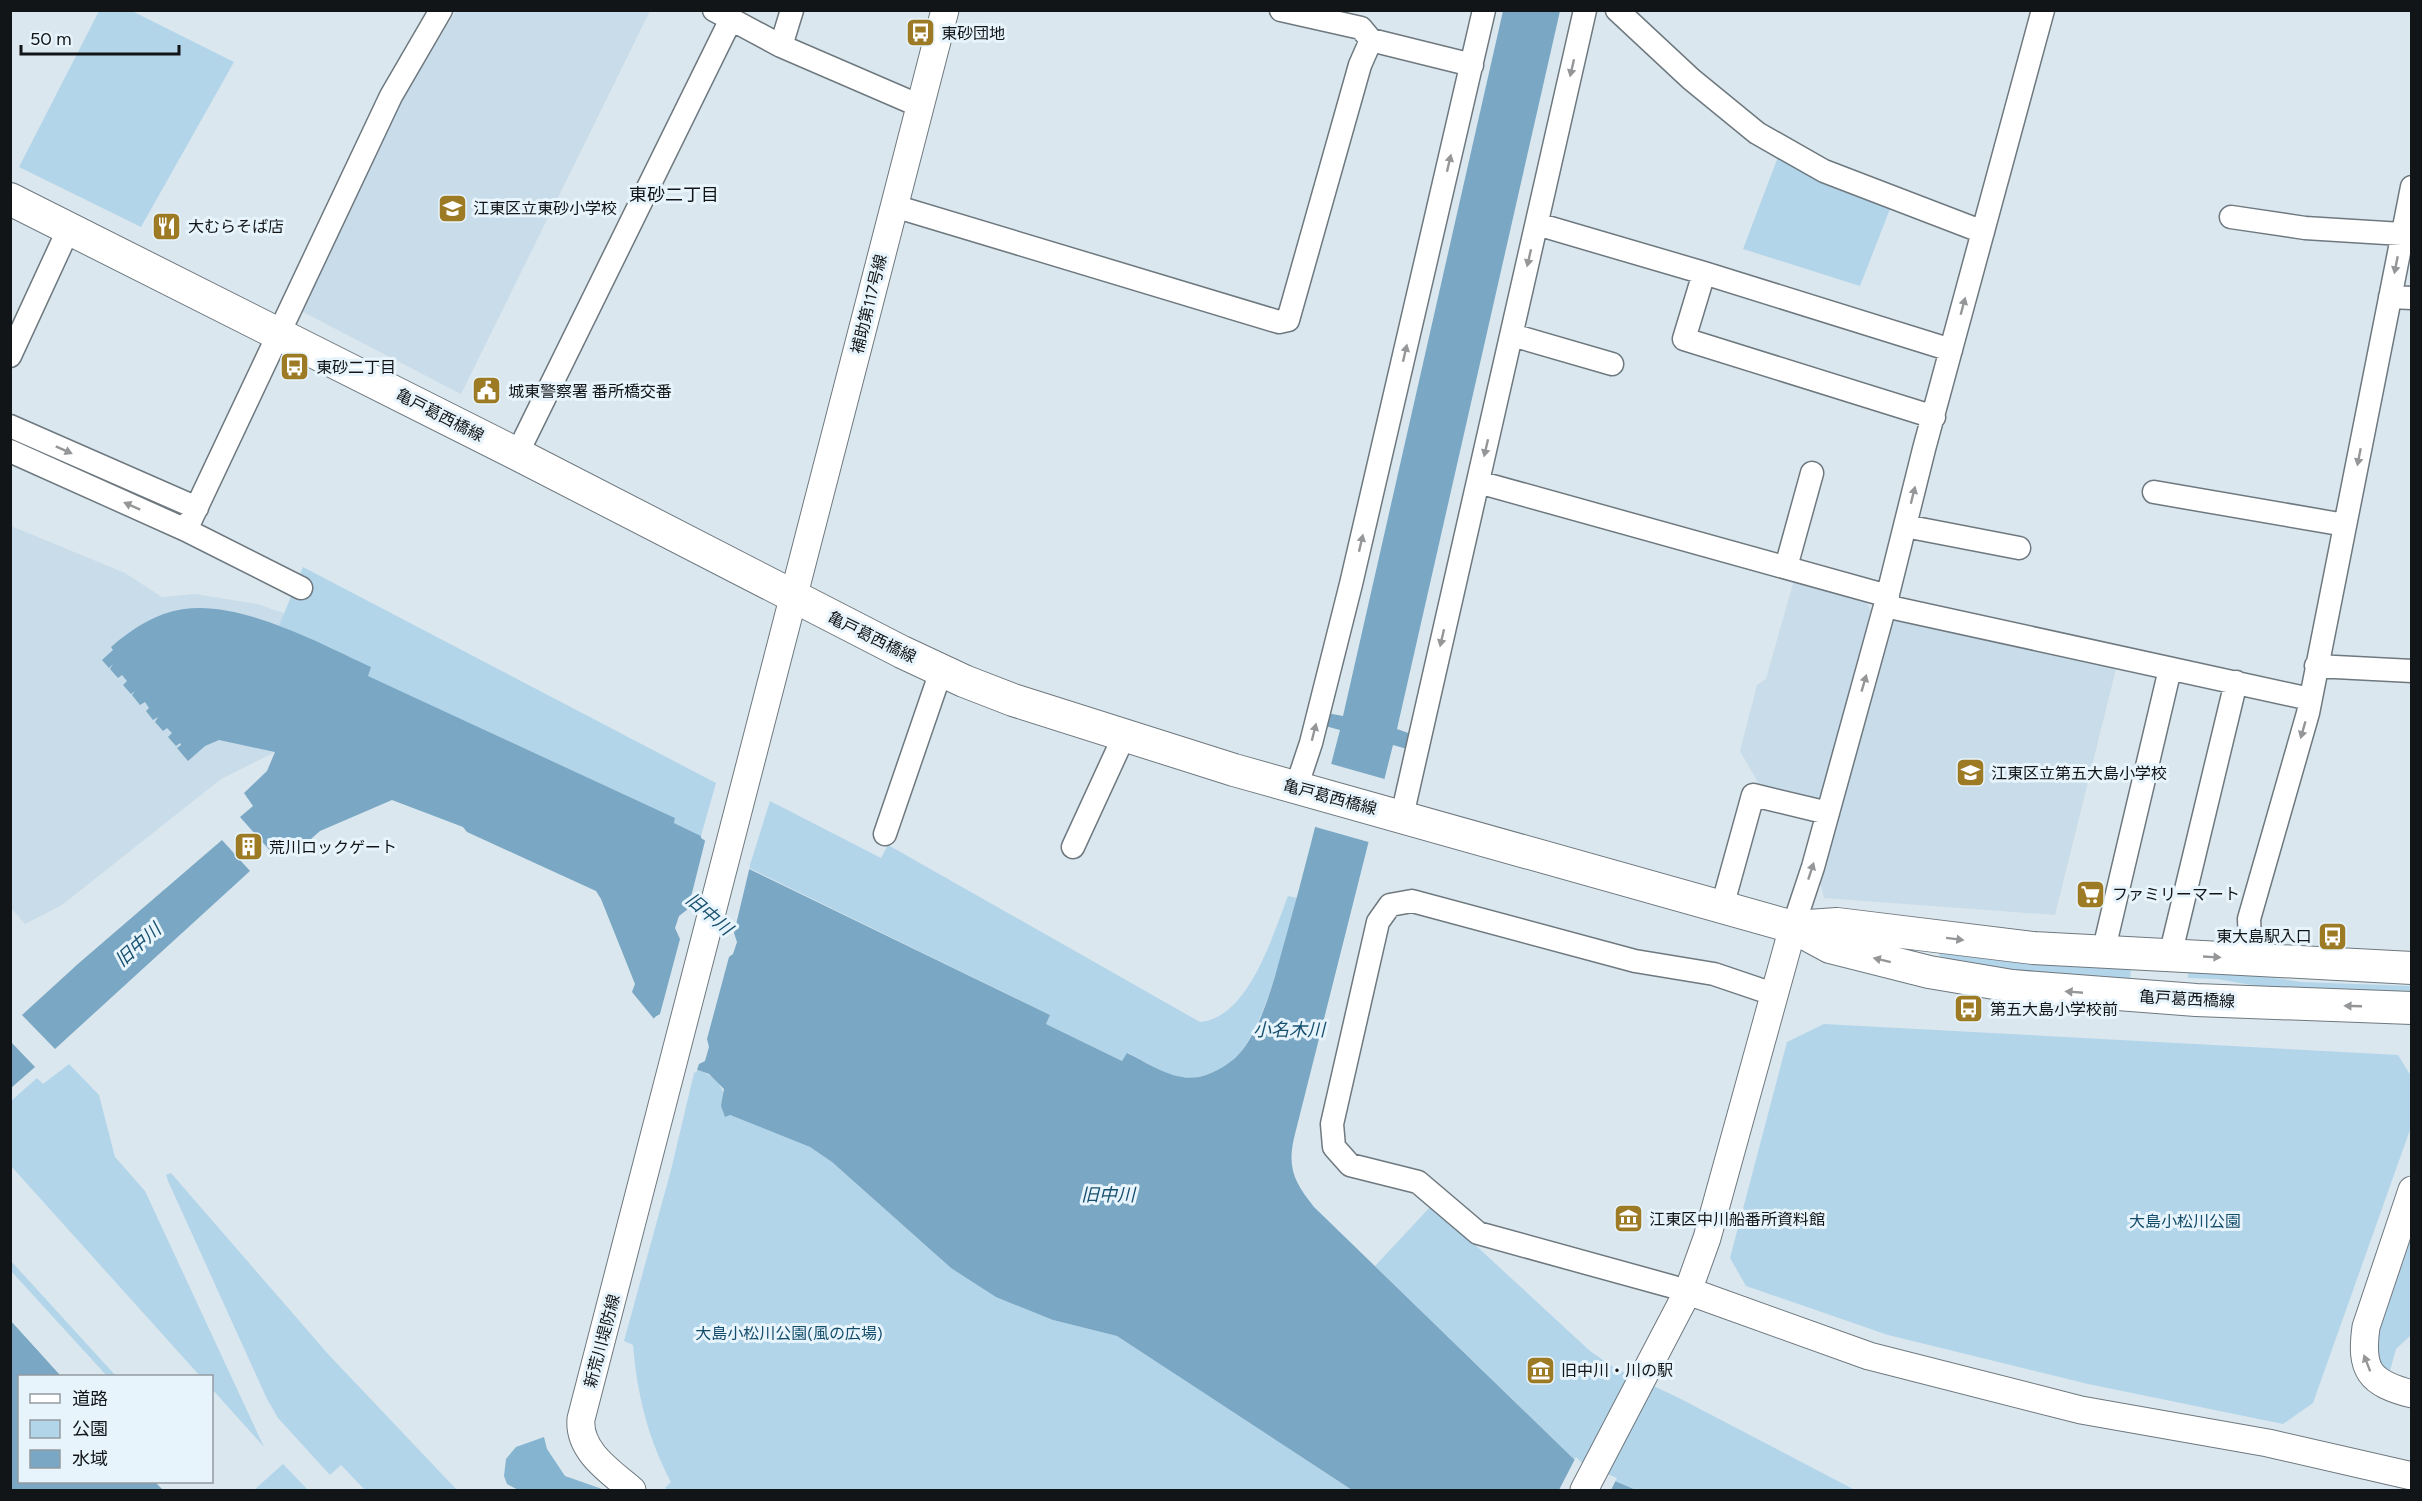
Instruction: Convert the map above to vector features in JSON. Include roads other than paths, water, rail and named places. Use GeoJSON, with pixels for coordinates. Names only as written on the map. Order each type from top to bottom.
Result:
{"type":"FeatureCollection","features":[{"type":"Feature","properties":{"kind":"main road","name":"亀戸葛西橋線"},"geometry":{"type":"LineString","coordinates":[[10,199],[517,454],[793,598],[941,671],[1013,700],[1300,789],[1793,927],[1830,947],[1929,972],[2012,986],[2123,995],[2412,1008]]}},
{"type":"Feature","properties":{"kind":"main road","name":"亀戸葛西橋線"},"geometry":{"type":"LineString","coordinates":[[1793,927],[1837,924],[1966,941],[2103,952],[2412,968]]}},
{"type":"Feature","properties":{"kind":"main road"},"geometry":{"type":"LineString","coordinates":[[2123,995],[2138,991],[2146,985],[2151,969],[2149,961],[2164,955],[2174,965],[2173,979],[2180,991],[2196,1000]]}},
{"type":"Feature","properties":{"kind":"street"},"geometry":{"type":"LineString","coordinates":[[186,530],[391,96],[441,10]]}},
{"type":"Feature","properties":{"kind":"street"},"geometry":{"type":"LineString","coordinates":[[782,46],[792,10]]}},
{"type":"Feature","properties":{"kind":"street","name":"補助第117号線"},"geometry":{"type":"LineString","coordinates":[[733,831],[945,10]]}},
{"type":"Feature","properties":{"kind":"street"},"geometry":{"type":"LineString","coordinates":[[1281,10],[1366,26],[1472,65]]}},
{"type":"Feature","properties":{"kind":"street"},"geometry":{"type":"LineString","coordinates":[[1300,789],[1351,584],[1484,10]]}},
{"type":"Feature","properties":{"kind":"street"},"geometry":{"type":"LineString","coordinates":[[1397,815],[1478,482],[1585,10]]}},
{"type":"Feature","properties":{"kind":"street"},"geometry":{"type":"LineString","coordinates":[[1617,10],[1691,80],[1757,133],[1824,171],[1983,232]]}},
{"type":"Feature","properties":{"kind":"street"},"geometry":{"type":"LineString","coordinates":[[1584,1491],[1688,1291],[1707,1238],[1773,994],[1828,813],[1887,601],[1951,350],[2043,10]]}},
{"type":"Feature","properties":{"kind":"street"},"geometry":{"type":"LineString","coordinates":[[517,454],[723,15],[782,46],[920,106]]}},
{"type":"Feature","properties":{"kind":"street"},"geometry":{"type":"LineString","coordinates":[[894,206],[1279,322],[1288,320],[1360,65],[1366,26]]}},
{"type":"Feature","properties":{"kind":"street"},"geometry":{"type":"LineString","coordinates":[[2251,959],[2249,919],[2310,699],[2345,525],[2401,297],[2402,234],[2412,187]]}},
{"type":"Feature","properties":{"kind":"street"},"geometry":{"type":"LineString","coordinates":[[2231,217],[2305,228],[2402,234]]}},
{"type":"Feature","properties":{"kind":"street"},"geometry":{"type":"LineString","coordinates":[[1537,224],[1951,350]]}},
{"type":"Feature","properties":{"kind":"street"},"geometry":{"type":"LineString","coordinates":[[10,356],[69,228]]}},
{"type":"Feature","properties":{"kind":"street"},"geometry":{"type":"LineString","coordinates":[[1704,273],[1684,339],[1934,417]]}},
{"type":"Feature","properties":{"kind":"street"},"geometry":{"type":"LineString","coordinates":[[1512,334],[1612,364]]}},
{"type":"Feature","properties":{"kind":"street"},"geometry":{"type":"LineString","coordinates":[[10,426],[196,508]]}},
{"type":"Feature","properties":{"kind":"street"},"geometry":{"type":"LineString","coordinates":[[10,451],[186,530],[301,588]]}},
{"type":"Feature","properties":{"kind":"street"},"geometry":{"type":"LineString","coordinates":[[1786,567],[1812,473]]}},
{"type":"Feature","properties":{"kind":"street"},"geometry":{"type":"LineString","coordinates":[[1478,482],[1786,567],[1887,601],[2170,669],[2310,699]]}},
{"type":"Feature","properties":{"kind":"street"},"geometry":{"type":"LineString","coordinates":[[2154,492],[2345,525]]}},
{"type":"Feature","properties":{"kind":"street"},"geometry":{"type":"LineString","coordinates":[[1905,526],[2019,549]]}},
{"type":"Feature","properties":{"kind":"street"},"geometry":{"type":"LineString","coordinates":[[2316,666],[2412,671]]}},
{"type":"Feature","properties":{"kind":"street"},"geometry":{"type":"LineString","coordinates":[[2103,952],[2170,669]]}},
{"type":"Feature","properties":{"kind":"street"},"geometry":{"type":"LineString","coordinates":[[885,834],[941,671]]}},
{"type":"Feature","properties":{"kind":"street"},"geometry":{"type":"LineString","coordinates":[[2164,955],[2236,682]]}},
{"type":"Feature","properties":{"kind":"street"},"geometry":{"type":"LineString","coordinates":[[1073,847],[1125,734]]}},
{"type":"Feature","properties":{"kind":"street"},"geometry":{"type":"LineString","coordinates":[[1722,907],[1753,795],[1828,813]]}},
{"type":"Feature","properties":{"kind":"street","name":"新荒川堤防線"},"geometry":{"type":"LineString","coordinates":[[632,1491],[593,1455],[581,1435],[581,1419],[733,831]]}},
{"type":"Feature","properties":{"kind":"street"},"geometry":{"type":"LineString","coordinates":[[1773,994],[1714,974],[1635,961],[1412,901],[1390,905],[1378,922],[1332,1124],[1334,1147],[1350,1165],[1418,1182],[1479,1233],[1688,1291],[1869,1356],[2081,1410],[2268,1443],[2412,1476]]}},
{"type":"Feature","properties":{"kind":"street"},"geometry":{"type":"LineString","coordinates":[[2412,1190],[2366,1327],[2362,1350],[2371,1374],[2390,1389],[2412,1394]]}},
{"type":"Feature","properties":{"kind":"street"},"geometry":{"type":"LineString","coordinates":[[2392,1247],[2412,1219]]}},
{"type":"Feature","properties":{"kind":"water","name":"旧中川"},"geometry":{"type":"Polygon","coordinates":[[[1503,11],[1560,11],[1397,729],[1411,734],[1407,749],[1393,745],[1294,1138],[1292,1167],[1297,1183],[1314,1207],[1582,1467],[1636,1490],[1352,1490],[1117,1336],[1053,1320],[996,1297],[951,1268],[832,1162],[810,1147],[730,1115],[725,1117],[721,1106],[724,1089],[709,1074],[695,1069],[632,992],[635,984],[596,891],[467,832],[463,827],[392,800],[320,831],[293,855],[285,845],[274,855],[240,817],[253,806],[244,793],[267,771],[275,752],[219,740],[205,746],[188,761],[177,748],[181,745],[180,743],[176,746],[168,737],[172,733],[167,728],[163,731],[155,722],[158,717],[153,720],[146,711],[149,708],[145,702],[140,705],[132,695],[135,691],[131,694],[123,685],[127,681],[122,675],[118,678],[110,669],[113,664],[109,668],[102,660],[113,650],[111,647],[136,628],[164,614],[184,609],[207,608],[230,611],[280,626],[371,667],[368,676],[675,818],[674,823],[701,836],[749,869],[1050,1015],[1046,1024],[1122,1061],[1127,1053],[1162,1071],[1180,1077],[1199,1077],[1212,1073],[1240,1053],[1259,1021],[1270,992],[1294,908],[1340,730],[1325,726],[1327,713],[1343,716],[1503,11]]]}},
{"type":"Feature","properties":{"kind":"water"},"geometry":{"type":"Polygon","coordinates":[[[222,840],[250,871],[55,1049],[22,1015],[222,840]]]}},
{"type":"Feature","properties":{"kind":"water"},"geometry":{"type":"Polygon","coordinates":[[[11,1042],[35,1067],[10,1088],[11,1042]]]}},
{"type":"Feature","properties":{"kind":"water"},"geometry":{"type":"Polygon","coordinates":[[[10,1320],[60,1375],[18,1375],[18,1483],[156,1483],[163,1490],[11,1490],[10,1320]]]}},
{"type":"Feature","properties":{"kind":"place","name":"東砂団地"},"geometry":{"type":"Point","coordinates":[920,33]}},
{"type":"Feature","properties":{"kind":"place","name":"江東区立東砂小学校"},"geometry":{"type":"Point","coordinates":[452,208]}},
{"type":"Feature","properties":{"kind":"place","name":"大むらそば店"},"geometry":{"type":"Point","coordinates":[167,226]}},
{"type":"Feature","properties":{"kind":"place","name":"東砂二丁目"},"geometry":{"type":"Point","coordinates":[295,367]}},
{"type":"Feature","properties":{"kind":"place","name":"城東警察署 番所橋交番"},"geometry":{"type":"Point","coordinates":[487,391]}},
{"type":"Feature","properties":{"kind":"place","name":"江東区立第五大島小学校"},"geometry":{"type":"Point","coordinates":[1970,773]}},
{"type":"Feature","properties":{"kind":"place","name":"荒川ロックゲート"},"geometry":{"type":"Point","coordinates":[248,847]}},
{"type":"Feature","properties":{"kind":"place","name":"ファミリーマート"},"geometry":{"type":"Point","coordinates":[2091,894]}},
{"type":"Feature","properties":{"kind":"place","name":"東大島駅入口"},"geometry":{"type":"Point","coordinates":[2333,936]}},
{"type":"Feature","properties":{"kind":"place","name":"第五大島小学校前"},"geometry":{"type":"Point","coordinates":[1969,1009]}},
{"type":"Feature","properties":{"kind":"place","name":"江東区中川船番所資料館"},"geometry":{"type":"Point","coordinates":[1628,1219]}},
{"type":"Feature","properties":{"kind":"place","name":"旧中川・川の駅"},"geometry":{"type":"Point","coordinates":[1540,1370]}},
{"type":"Feature","properties":{"kind":"district","name":"東砂二丁目"},"geometry":{"type":"Point","coordinates":[674,195]}},
{"type":"Feature","properties":{"kind":"water label","name":"小名木川"},"geometry":{"type":"Point","coordinates":[1289,1030]}},
{"type":"Feature","properties":{"kind":"park label","name":"大島小松川公園"},"geometry":{"type":"Point","coordinates":[2185,1221]}},
{"type":"Feature","properties":{"kind":"park label","name":"大島小松川公園(風の広場)"},"geometry":{"type":"Point","coordinates":[789,1333]}}]}
